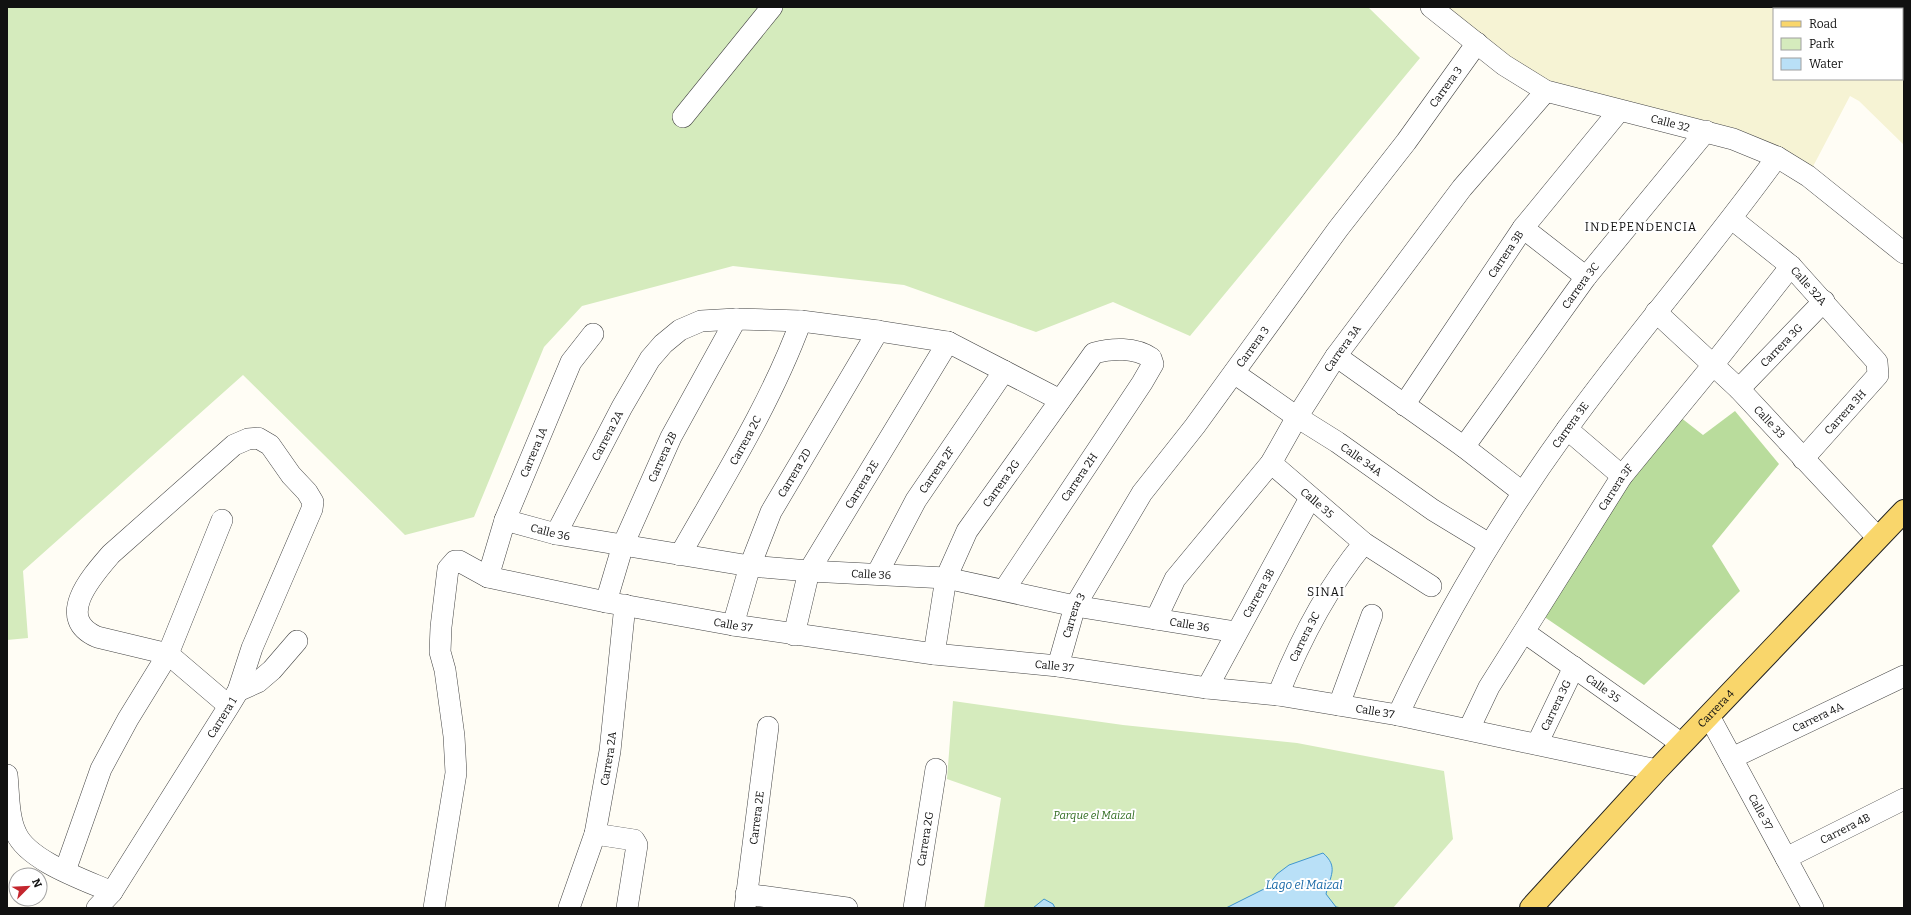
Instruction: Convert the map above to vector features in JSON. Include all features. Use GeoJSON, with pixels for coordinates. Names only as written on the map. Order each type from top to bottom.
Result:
{"type":"FeatureCollection","features":[{"type":"Feature","properties":{"kind":"main road","name":"Carrera 4"},"geometry":{"type":"LineString","coordinates":[[1531,908],[1657,770],[1904,511]]}},
{"type":"Feature","properties":{"kind":"street"},"geometry":{"type":"LineString","coordinates":[[683,117],[772,7]]}},
{"type":"Feature","properties":{"kind":"street","name":"Calle 32"},"geometry":{"type":"LineString","coordinates":[[1431,7],[1504,65],[1546,90],[1619,111],[1733,139],[1777,158],[1808,176],[1904,253]]}},
{"type":"Feature","properties":{"kind":"street","name":"Carrera 3"},"geometry":{"type":"LineString","coordinates":[[1058,666],[1075,606],[1142,493],[1234,373],[1334,235],[1406,142],[1477,43]]}},
{"type":"Feature","properties":{"kind":"street","name":"Carrera 3A"},"geometry":{"type":"LineString","coordinates":[[1156,619],[1175,578],[1271,463],[1297,417],[1336,356],[1462,188],[1546,90]]}},
{"type":"Feature","properties":{"kind":"street","name":"Carrera 3B"},"geometry":{"type":"LineString","coordinates":[[1404,405],[1523,228],[1619,111]]}},
{"type":"Feature","properties":{"kind":"street","name":"Carrera 3C"},"geometry":{"type":"LineString","coordinates":[[1464,446],[1586,277],[1706,132]]}},
{"type":"Feature","properties":{"kind":"street","name":"Carrera 3E"},"geometry":{"type":"LineString","coordinates":[[1398,715],[1441,629],[1489,544],[1522,492],[1567,429],[1656,312],[1732,219],[1777,158]]}},
{"type":"Feature","properties":{"kind":"street","name":"Calle 32A"},"geometry":{"type":"LineString","coordinates":[[1732,219],[1791,266],[1824,301],[1877,362]]}},
{"type":"Feature","properties":{"kind":"street"},"geometry":{"type":"LineString","coordinates":[[1523,228],[1586,277]]}},
{"type":"Feature","properties":{"kind":"street","name":"Carrera 3F"},"geometry":{"type":"LineString","coordinates":[[1469,729],[1490,687],[1622,476],[1713,365],[1791,266]]}},
{"type":"Feature","properties":{"kind":"street","name":"Carrera 3G"},"geometry":{"type":"LineString","coordinates":[[1739,389],[1824,301]]}},
{"type":"Feature","properties":{"kind":"street","name":"Calle 33"},"geometry":{"type":"LineString","coordinates":[[1656,312],[1739,389],[1878,538]]}},
{"type":"Feature","properties":{"kind":"street","name":"Carrera 2A"},"geometry":{"type":"LineString","coordinates":[[556,534],[622,407],[650,359],[663,344],[680,330],[701,321],[736,319],[801,321],[948,342],[1060,400]]}},
{"type":"Feature","properties":{"kind":"street","name":"Carrera 2B"},"geometry":{"type":"LineString","coordinates":[[616,603],[623,545],[671,437],[736,319]]}},
{"type":"Feature","properties":{"kind":"street","name":"Carrera 2C"},"geometry":{"type":"LineString","coordinates":[[680,555],[769,396],[787,359],[801,321]]}},
{"type":"Feature","properties":{"kind":"street","name":"Carrera 2D"},"geometry":{"type":"LineString","coordinates":[[733,625],[750,566],[771,512],[878,331]]}},
{"type":"Feature","properties":{"kind":"street","name":"Carrera 1A"},"geometry":{"type":"LineString","coordinates":[[488,577],[506,520],[571,362],[593,334]]}},
{"type":"Feature","properties":{"kind":"street","name":"Carrera 2E"},"geometry":{"type":"LineString","coordinates":[[794,635],[809,571],[948,342]]}},
{"type":"Feature","properties":{"kind":"street","name":"Carrera 2G"},"geometry":{"type":"LineString","coordinates":[[934,654],[946,578],[967,531],[1094,353],[1120,349],[1146,354],[1151,358],[1153,364]]}},
{"type":"Feature","properties":{"kind":"street"},"geometry":{"type":"LineString","coordinates":[[1336,356],[1464,446],[1522,492]]}},
{"type":"Feature","properties":{"kind":"street","name":"Carrera 3H"},"geometry":{"type":"LineString","coordinates":[[1803,459],[1878,375],[1877,362]]}},
{"type":"Feature","properties":{"kind":"street","name":"Carrera 2H"},"geometry":{"type":"LineString","coordinates":[[1004,590],[1142,383],[1153,364]]}},
{"type":"Feature","properties":{"kind":"street","name":"Carrera 2F"},"geometry":{"type":"LineString","coordinates":[[877,574],[916,500],[1004,371]]}},
{"type":"Feature","properties":{"kind":"street","name":"Calle 34A"},"geometry":{"type":"LineString","coordinates":[[1234,373],[1297,417],[1337,442],[1434,510],[1489,544]]}},
{"type":"Feature","properties":{"kind":"street"},"geometry":{"type":"LineString","coordinates":[[1567,429],[1622,476]]}},
{"type":"Feature","properties":{"kind":"street","name":"Carrera 1"},"geometry":{"type":"LineString","coordinates":[[97,908],[112,892],[233,698],[252,648],[312,509],[312,502],[306,492],[291,475],[270,445],[258,438],[248,439],[234,446],[111,554],[80,595],[77,612],[81,626],[86,632],[97,637],[168,654]]}},
{"type":"Feature","properties":{"kind":"street","name":"Calle 35"},"geometry":{"type":"LineString","coordinates":[[1271,463],[1364,543],[1431,586]]}},
{"type":"Feature","properties":{"kind":"street","name":"Carrera 3B"},"geometry":{"type":"LineString","coordinates":[[1207,688],[1310,498]]}},
{"type":"Feature","properties":{"kind":"street"},"geometry":{"type":"LineString","coordinates":[[65,871],[101,768],[128,719],[168,654],[222,520]]}},
{"type":"Feature","properties":{"kind":"street","name":"Calle 36"},"geometry":{"type":"LineString","coordinates":[[506,520],[556,534],[750,566],[809,571],[946,578],[1075,606],[1236,632]]}},
{"type":"Feature","properties":{"kind":"street","name":"Carrera 3C"},"geometry":{"type":"LineString","coordinates":[[1278,695],[1293,656],[1320,604],[1364,543]]}},
{"type":"Feature","properties":{"kind":"street","name":"Calle 37"},"geometry":{"type":"LineString","coordinates":[[434,908],[456,773],[454,736],[445,670],[440,652],[441,627],[448,569],[455,560],[488,577],[733,625],[934,654],[1058,666],[1207,688],[1278,695],[1398,715],[1469,729],[1657,770]]}},
{"type":"Feature","properties":{"kind":"street","name":"Carrera 2A"},"geometry":{"type":"LineString","coordinates":[[569,908],[595,834],[610,751],[616,603]]}},
{"type":"Feature","properties":{"kind":"street"},"geometry":{"type":"LineString","coordinates":[[1339,705],[1372,615]]}},
{"type":"Feature","properties":{"kind":"street","name":"Calle 35"},"geometry":{"type":"LineString","coordinates":[[1524,632],[1682,744]]}},
{"type":"Feature","properties":{"kind":"street"},"geometry":{"type":"LineString","coordinates":[[168,654],[233,698],[258,682],[272,670],[297,641]]}},
{"type":"Feature","properties":{"kind":"street","name":"Carrera 3G"},"geometry":{"type":"LineString","coordinates":[[1537,744],[1574,667]]}},
{"type":"Feature","properties":{"kind":"street","name":"Carrera 4A"},"geometry":{"type":"LineString","coordinates":[[1732,758],[1904,676]]}},
{"type":"Feature","properties":{"kind":"street","name":"Calle 37"},"geometry":{"type":"LineString","coordinates":[[1709,716],[1813,908]]}},
{"type":"Feature","properties":{"kind":"street","name":"Carrera 2E"},"geometry":{"type":"LineString","coordinates":[[745,901],[768,727]]}},
{"type":"Feature","properties":{"kind":"street","name":"Carrera 2G"},"geometry":{"type":"LineString","coordinates":[[914,908],[936,769]]}},
{"type":"Feature","properties":{"kind":"street"},"geometry":{"type":"LineString","coordinates":[[7,775],[16,833],[24,846],[38,856],[65,871],[112,892]]}},
{"type":"Feature","properties":{"kind":"street","name":"Carrera 4B"},"geometry":{"type":"LineString","coordinates":[[1786,858],[1904,799]]}},
{"type":"Feature","properties":{"kind":"street"},"geometry":{"type":"LineString","coordinates":[[595,834],[629,838],[634,840],[637,846],[627,908]]}},
{"type":"Feature","properties":{"kind":"street"},"geometry":{"type":"LineString","coordinates":[[745,901],[847,908]]}},
{"type":"Feature","properties":{"kind":"shaded area"},"geometry":{"type":"Polygon","coordinates":[[[1435,7],[1904,7],[1904,145],[1859,101],[1850,96],[1808,176],[1777,157],[1546,91],[1435,7]]]}},
{"type":"Feature","properties":{"kind":"green space"},"geometry":{"type":"Polygon","coordinates":[[[7,7],[1368,7],[1420,58],[1190,336],[1113,302],[1036,332],[904,285],[733,266],[582,306],[544,347],[474,517],[405,535],[243,375],[23,571],[28,638],[7,640],[7,7]]]}},
{"type":"Feature","properties":{"kind":"green space"},"geometry":{"type":"Polygon","coordinates":[[[1735,411],[1779,464],[1712,546],[1740,591],[1644,685],[1543,616],[1628,480],[1680,417],[1703,435],[1735,411]]]}},
{"type":"Feature","properties":{"kind":"green space","name":"Parque el Maizal"},"geometry":{"type":"Polygon","coordinates":[[[953,701],[1123,725],[1297,743],[1444,771],[1453,839],[1393,908],[984,908],[1001,798],[947,779],[953,701]]]}},
{"type":"Feature","properties":{"kind":"water","name":"Lago el Maizal"},"geometry":{"type":"Polygon","coordinates":[[[1323,853],[1328,858],[1332,867],[1326,894],[1336,907],[1342,908],[1226,908],[1266,888],[1277,874],[1289,865],[1323,853]]]}},
{"type":"Feature","properties":{"kind":"water"},"geometry":{"type":"Polygon","coordinates":[[[1044,899],[1053,904],[1055,908],[1033,908],[1044,899]]]}},
{"type":"Feature","properties":{"kind":"district","name":"INDEPENDENCIA"},"geometry":{"type":"Point","coordinates":[1641,227]}},
{"type":"Feature","properties":{"kind":"district","name":"SINAI"},"geometry":{"type":"Point","coordinates":[1326,592]}}]}
